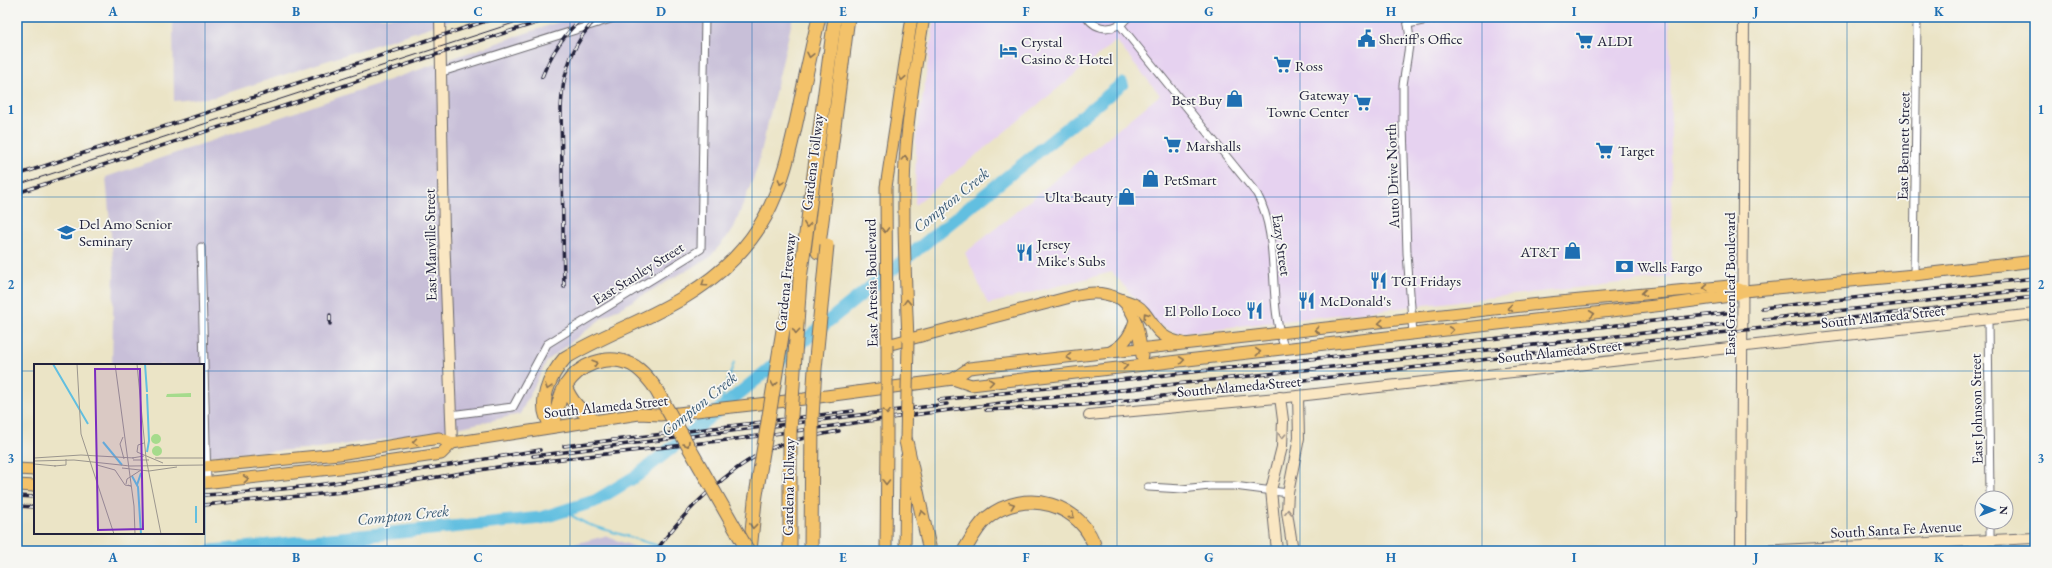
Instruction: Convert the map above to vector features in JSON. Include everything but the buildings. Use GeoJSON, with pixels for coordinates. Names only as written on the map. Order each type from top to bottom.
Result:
{"type":"FeatureCollection","features":[{"type":"Feature","properties":{"kind":"highway"},"geometry":{"type":"LineString","coordinates":[[552,426],[548,421],[545,396],[552,375],[565,358],[684,297],[718,275],[740,252],[760,226],[776,194],[788,162],[819,17]]}},
{"type":"Feature","properties":{"kind":"highway","name":"Gardena Freeway"},"geometry":{"type":"LineString","coordinates":[[790,551],[790,431],[800,279],[835,17]]}},
{"type":"Feature","properties":{"kind":"highway","name":"Gardena Tollway"},"geometry":{"type":"LineString","coordinates":[[814,173],[824,159],[842,17]]}},
{"type":"Feature","properties":{"kind":"highway","name":"Gardena Tollway"},"geometry":{"type":"LineString","coordinates":[[803,551],[802,482],[806,394],[848,17]]}},
{"type":"Feature","properties":{"kind":"highway"},"geometry":{"type":"LineString","coordinates":[[811,551],[811,461],[822,248],[856,17]]}},
{"type":"Feature","properties":{"kind":"highway"},"geometry":{"type":"LineString","coordinates":[[749,551],[755,501],[783,330],[800,279]]}},
{"type":"Feature","properties":{"kind":"highway"},"geometry":{"type":"LineString","coordinates":[[552,426],[565,386],[583,367],[607,360],[629,363],[645,375],[654,386],[749,551]]}},
{"type":"Feature","properties":{"kind":"highway"},"geometry":{"type":"LineString","coordinates":[[565,386],[569,397],[575,405],[593,420]]}},
{"type":"Feature","properties":{"kind":"highway"},"geometry":{"type":"LineString","coordinates":[[906,441],[930,551]]}},
{"type":"Feature","properties":{"kind":"highway"},"geometry":{"type":"LineString","coordinates":[[964,551],[979,526],[988,518],[1009,506],[1031,502],[1054,505],[1072,516],[1086,529],[1096,551]]}},
{"type":"Feature","properties":{"kind":"main road","name":"East Artesia Boulevard"},"geometry":{"type":"LineString","coordinates":[[886,551],[886,187],[912,17]]}},
{"type":"Feature","properties":{"kind":"main road"},"geometry":{"type":"LineString","coordinates":[[904,551],[906,441],[913,339],[904,197],[909,111],[924,17]]}},
{"type":"Feature","properties":{"kind":"main road"},"geometry":{"type":"LineString","coordinates":[[897,110],[909,111]]}},
{"type":"Feature","properties":{"kind":"main road","name":"South Alameda Street"},"geometry":{"type":"LineString","coordinates":[[953,378],[971,385],[1672,304],[1730,296],[1744,291],[1914,276],[2035,261]]}},
{"type":"Feature","properties":{"kind":"main road","name":"South Alameda Street"},"geometry":{"type":"LineString","coordinates":[[205,467],[339,454],[439,438],[452,442],[639,414],[660,415],[804,399],[953,378],[969,368],[1664,291],[1730,286],[1744,291]]}},
{"type":"Feature","properties":{"kind":"main road"},"geometry":{"type":"LineString","coordinates":[[887,345],[1087,293],[1106,293],[1140,308],[1152,325],[1162,335],[1174,341],[1188,344]]}},
{"type":"Feature","properties":{"kind":"main road"},"geometry":{"type":"LineString","coordinates":[[1122,299],[1128,305],[1135,320],[1143,364]]}},
{"type":"Feature","properties":{"kind":"main road"},"geometry":{"type":"LineString","coordinates":[[1108,353],[1120,347],[1127,340],[1135,320]]}},
{"type":"Feature","properties":{"kind":"main road"},"geometry":{"type":"LineString","coordinates":[[205,483],[358,466],[441,454],[452,442]]}},
{"type":"Feature","properties":{"kind":"main road"},"geometry":{"type":"LineString","coordinates":[[17,469],[34,470]]}},
{"type":"Feature","properties":{"kind":"main road"},"geometry":{"type":"LineString","coordinates":[[17,485],[34,486]]}},
{"type":"Feature","properties":{"kind":"street","name":"East Manville Street"},"geometry":{"type":"LineString","coordinates":[[440,17],[444,234],[452,442]]}},
{"type":"Feature","properties":{"kind":"street"},"geometry":{"type":"LineString","coordinates":[[442,72],[617,17]]}},
{"type":"Feature","properties":{"kind":"street","name":"East Stanley Street"},"geometry":{"type":"LineString","coordinates":[[450,415],[513,407],[547,344],[701,249],[705,17]]}},
{"type":"Feature","properties":{"kind":"street"},"geometry":{"type":"LineString","coordinates":[[1087,17],[1093,24],[1102,28],[1111,28],[1120,24],[1128,17]]}},
{"type":"Feature","properties":{"kind":"street"},"geometry":{"type":"LineString","coordinates":[[1407,21],[1442,17]]}},
{"type":"Feature","properties":{"kind":"street","name":"East Greenleaf Boulevard"},"geometry":{"type":"LineString","coordinates":[[1741,551],[1744,346],[1744,17]]}},
{"type":"Feature","properties":{"kind":"street","name":"East Bennett Street"},"geometry":{"type":"LineString","coordinates":[[1914,276],[1917,17]]}},
{"type":"Feature","properties":{"kind":"street","name":"Auto Drive North"},"geometry":{"type":"LineString","coordinates":[[1407,21],[1410,39],[1403,85],[1403,125],[1407,253],[1413,334]]}},
{"type":"Feature","properties":{"kind":"street","name":"Eazy Street"},"geometry":{"type":"LineString","coordinates":[[1120,24],[1257,194],[1262,203],[1267,220],[1280,334],[1285,349]]}},
{"type":"Feature","properties":{"kind":"street"},"geometry":{"type":"LineString","coordinates":[[2035,245],[2035,261]]}},
{"type":"Feature","properties":{"kind":"street"},"geometry":{"type":"LineString","coordinates":[[201,247],[203,364]]}},
{"type":"Feature","properties":{"kind":"street","name":"South Alameda Street"},"geometry":{"type":"LineString","coordinates":[[1089,415],[1298,396],[2035,314]]}},
{"type":"Feature","properties":{"kind":"street","name":"East Johnson Street"},"geometry":{"type":"LineString","coordinates":[[1988,320],[1990,490]]}},
{"type":"Feature","properties":{"kind":"street"},"geometry":{"type":"LineString","coordinates":[[1293,551],[1287,512],[1288,493],[1299,438],[1298,396]]}},
{"type":"Feature","properties":{"kind":"street"},"geometry":{"type":"LineString","coordinates":[[1277,551],[1272,490],[1282,447],[1283,420],[1280,397]]}},
{"type":"Feature","properties":{"kind":"street"},"geometry":{"type":"LineString","coordinates":[[204,412],[205,483]]}},
{"type":"Feature","properties":{"kind":"street"},"geometry":{"type":"LineString","coordinates":[[1148,487],[1182,489],[1210,486],[1234,486],[1288,493]]}},
{"type":"Feature","properties":{"kind":"street"},"geometry":{"type":"LineString","coordinates":[[1990,530],[1990,540]]}},
{"type":"Feature","properties":{"kind":"street","name":"South Santa Fe Avenue"},"geometry":{"type":"LineString","coordinates":[[1759,551],[2035,538]]}},
{"type":"Feature","properties":{"kind":"shaded area"},"geometry":{"type":"Polygon","coordinates":[[[173,17],[461,17],[215,97],[174,101],[173,17]]]}},
{"type":"Feature","properties":{"kind":"shaded area"},"geometry":{"type":"Polygon","coordinates":[[[573,17],[793,17],[757,169],[733,230],[709,258],[602,318],[547,361],[520,414],[439,432],[318,448],[204,456],[204,364],[112,364],[114,270],[106,177],[573,17]]]}},
{"type":"Feature","properties":{"kind":"shaded area"},"geometry":{"type":"Polygon","coordinates":[[[935,17],[1670,17],[1672,277],[1178,333],[1157,324],[1112,272],[988,304],[965,253],[1160,95],[1116,41],[915,205],[916,139],[935,17]]]}},
{"type":"Feature","properties":{"kind":"shaded area"},"geometry":{"type":"Polygon","coordinates":[[[605,536],[646,551],[547,551],[605,536]]]}},
{"type":"Feature","properties":{"kind":"waterway","name":"Compton Creek"},"geometry":{"type":"LineString","coordinates":[[212,551],[541,518],[595,501],[638,475],[1122,84]]}},
{"type":"Feature","properties":{"kind":"waterway"},"geometry":{"type":"LineString","coordinates":[[720,405],[734,362]]}},
{"type":"Feature","properties":{"kind":"waterway"},"geometry":{"type":"LineString","coordinates":[[563,511],[587,524],[675,551]]}},
{"type":"Feature","properties":{"kind":"tram line"},"geometry":{"type":"LineString","coordinates":[[17,185],[532,17]]}},
{"type":"Feature","properties":{"kind":"railway"},"geometry":{"type":"LineString","coordinates":[[17,175],[498,17]]}},
{"type":"Feature","properties":{"kind":"railway"},"geometry":{"type":"LineString","coordinates":[[17,193],[441,53],[555,17]]}},
{"type":"Feature","properties":{"kind":"railway"},"geometry":{"type":"LineString","coordinates":[[542,77],[559,45],[570,30],[583,17]]}},
{"type":"Feature","properties":{"kind":"railway"},"geometry":{"type":"LineString","coordinates":[[564,287],[562,96],[566,71],[575,48],[581,37],[598,17]]}},
{"type":"Feature","properties":{"kind":"railway"},"geometry":{"type":"LineString","coordinates":[[1762,308],[2035,278]]}},
{"type":"Feature","properties":{"kind":"railway"},"geometry":{"type":"LineString","coordinates":[[1764,319],[2035,289]]}},
{"type":"Feature","properties":{"kind":"railway"},"geometry":{"type":"LineString","coordinates":[[986,410],[1084,405],[2035,297]]}},
{"type":"Feature","properties":{"kind":"railway"},"geometry":{"type":"LineString","coordinates":[[939,400],[1726,313]]}},
{"type":"Feature","properties":{"kind":"railway"},"geometry":{"type":"LineString","coordinates":[[330,315],[330,324]]}},
{"type":"Feature","properties":{"kind":"railway"},"geometry":{"type":"LineString","coordinates":[[204,505],[353,491],[510,465],[736,439],[1001,403],[1727,324]]}},
{"type":"Feature","properties":{"kind":"railway"},"geometry":{"type":"LineString","coordinates":[[533,456],[947,404]]}},
{"type":"Feature","properties":{"kind":"railway"},"geometry":{"type":"LineString","coordinates":[[564,446],[853,411]]}},
{"type":"Feature","properties":{"kind":"railway"},"geometry":{"type":"LineString","coordinates":[[656,551],[667,536],[694,506],[724,478],[757,455],[782,444],[839,431]]}},
{"type":"Feature","properties":{"kind":"railway"},"geometry":{"type":"LineString","coordinates":[[204,495],[330,483],[540,450]]}},
{"type":"Feature","properties":{"kind":"railway"},"geometry":{"type":"LineString","coordinates":[[17,496],[34,497]]}},
{"type":"Feature","properties":{"kind":"railway"},"geometry":{"type":"LineString","coordinates":[[17,506],[34,507]]}},
{"type":"Feature","properties":{"kind":"place","name":"Sheriff's Office"},"geometry":{"type":"Point","coordinates":[1366,38]}},
{"type":"Feature","properties":{"kind":"place","name":"ALDI"},"geometry":{"type":"Point","coordinates":[1584,40]}},
{"type":"Feature","properties":{"kind":"place","name":"Crystal Casino & Hotel"},"geometry":{"type":"Point","coordinates":[1008,50]}},
{"type":"Feature","properties":{"kind":"place","name":"Ross"},"geometry":{"type":"Point","coordinates":[1282,65]}},
{"type":"Feature","properties":{"kind":"place","name":"Best Buy"},"geometry":{"type":"Point","coordinates":[1235,99]}},
{"type":"Feature","properties":{"kind":"place","name":"Gateway Towne Center"},"geometry":{"type":"Point","coordinates":[1362,103]}},
{"type":"Feature","properties":{"kind":"place","name":"Marshalls"},"geometry":{"type":"Point","coordinates":[1173,145]}},
{"type":"Feature","properties":{"kind":"place","name":"Target"},"geometry":{"type":"Point","coordinates":[1605,150]}},
{"type":"Feature","properties":{"kind":"place","name":"PetSmart"},"geometry":{"type":"Point","coordinates":[1151,179]}},
{"type":"Feature","properties":{"kind":"place","name":"Ulta Beauty"},"geometry":{"type":"Point","coordinates":[1126,196]}},
{"type":"Feature","properties":{"kind":"place","name":"Del Amo Senior Seminary"},"geometry":{"type":"Point","coordinates":[66,232]}},
{"type":"Feature","properties":{"kind":"place","name":"AT&T"},"geometry":{"type":"Point","coordinates":[1572,251]}},
{"type":"Feature","properties":{"kind":"place","name":"Jersey Mike's Subs"},"geometry":{"type":"Point","coordinates":[1024,252]}},
{"type":"Feature","properties":{"kind":"place","name":"Wells Fargo"},"geometry":{"type":"Point","coordinates":[1624,266]}},
{"type":"Feature","properties":{"kind":"place","name":"TGI Fridays"},"geometry":{"type":"Point","coordinates":[1378,280]}},
{"type":"Feature","properties":{"kind":"place","name":"McDonald's"},"geometry":{"type":"Point","coordinates":[1307,300]}},
{"type":"Feature","properties":{"kind":"place","name":"El Pollo Loco"},"geometry":{"type":"Point","coordinates":[1254,310]}}]}
